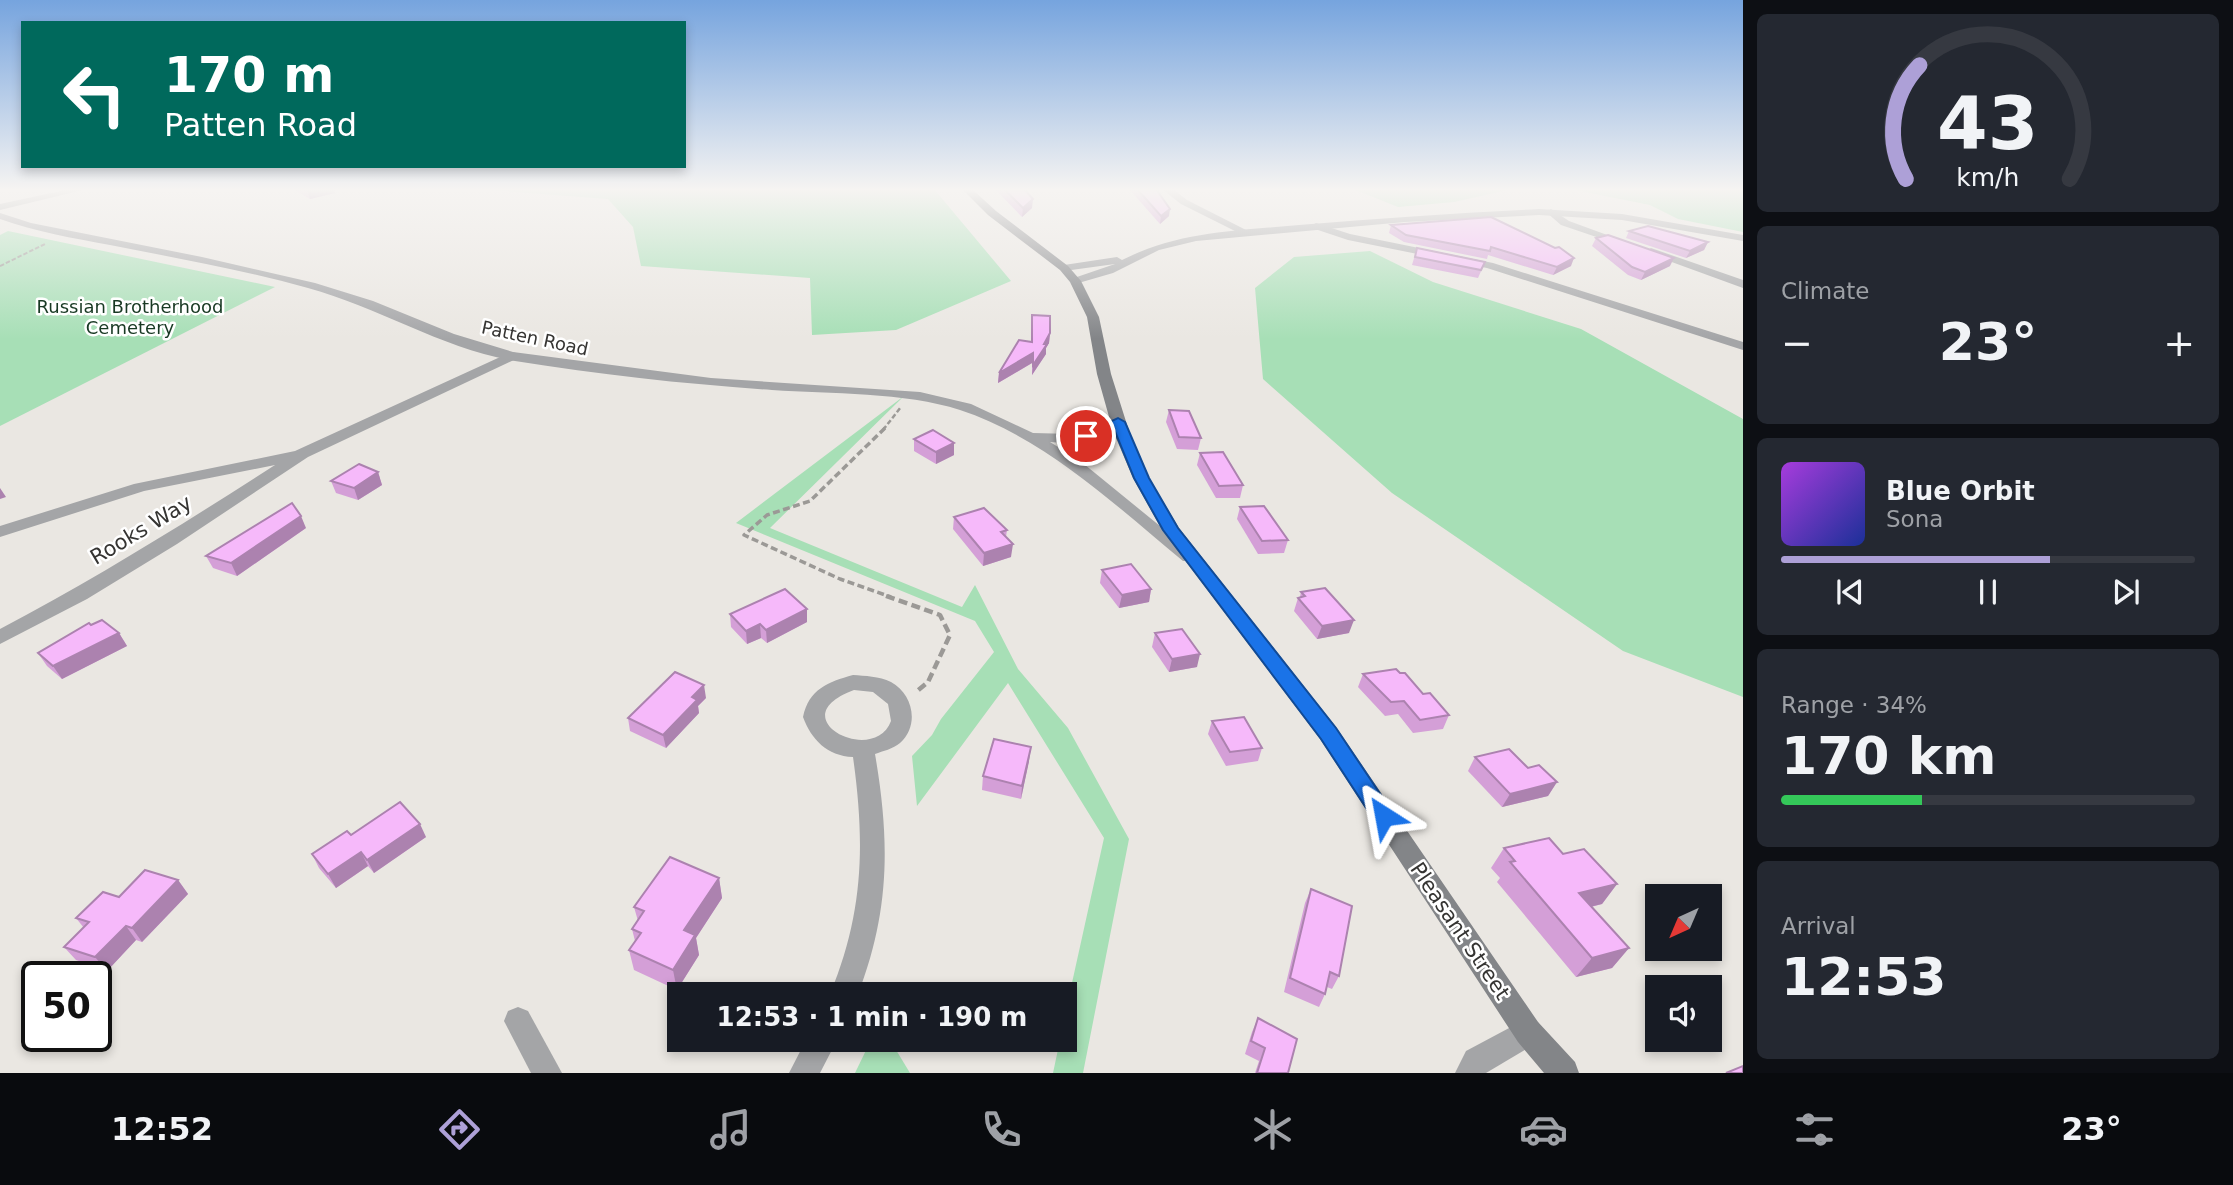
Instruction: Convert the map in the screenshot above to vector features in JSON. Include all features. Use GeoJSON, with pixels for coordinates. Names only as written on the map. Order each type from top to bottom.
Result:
{"type":"FeatureCollection","features":[{"type":"Feature","properties":{"kind":"main road"},"geometry":{"type":"LineString","coordinates":[[1025,239],[1069,274]]}},
{"type":"Feature","properties":{"kind":"main road","name":"Pleasant Street"},"geometry":{"type":"LineString","coordinates":[[1069,274],[1093,317],[1104,374],[1118,422],[1141,478],[1171,530],[1328,733],[1528,1032],[1564,1073]]}},
{"type":"Feature","properties":{"kind":"street","name":"Patten Road"},"geometry":{"type":"LineString","coordinates":[[91,239],[299,281],[369,304],[449,337],[511,356],[690,380],[920,396],[966,407],[1030,437],[1073,463],[1194,561]]}},
{"type":"Feature","properties":{"kind":"street"},"geometry":{"type":"LineString","coordinates":[[1069,274],[1096,276],[1155,248],[1192,239]]}},
{"type":"Feature","properties":{"kind":"street"},"geometry":{"type":"LineString","coordinates":[[1358,239],[1489,265],[1743,346]]}},
{"type":"Feature","properties":{"kind":"street"},"geometry":{"type":"LineString","coordinates":[[1611,239],[1743,284]]}},
{"type":"Feature","properties":{"kind":"street","name":"Rooks Way"},"geometry":{"type":"LineString","coordinates":[[0,637],[80,595],[171,540],[302,454],[511,356]]}},
{"type":"Feature","properties":{"kind":"street","name":"Patten Road"},"geometry":{"type":"LineString","coordinates":[[1030,437],[1075,439],[1118,422]]}},
{"type":"Feature","properties":{"kind":"street","name":"Rooks Way"},"geometry":{"type":"LineString","coordinates":[[0,532],[140,487],[302,454]]}},
{"type":"Feature","properties":{"kind":"street"},"geometry":{"type":"LineString","coordinates":[[868,683],[882,687],[901,705],[903,716],[900,728],[892,738],[863,749],[835,745],[816,729],[813,718],[819,698],[840,685],[868,683]]}},
{"type":"Feature","properties":{"kind":"street"},"geometry":{"type":"LineString","coordinates":[[849,982],[859,957],[875,880],[874,822],[863,749]]}},
{"type":"Feature","properties":{"kind":"street"},"geometry":{"type":"LineString","coordinates":[[518,1021],[547,1073]]}},
{"type":"Feature","properties":{"kind":"street"},"geometry":{"type":"LineString","coordinates":[[1470,1073],[1476,1061],[1528,1032]]}},
{"type":"Feature","properties":{"kind":"street"},"geometry":{"type":"LineString","coordinates":[[804,1073],[815,1052]]}},
{"type":"Feature","properties":{"kind":"path"},"geometry":{"type":"LineString","coordinates":[[0,267],[56,239]]}},
{"type":"Feature","properties":{"kind":"path"},"geometry":{"type":"LineString","coordinates":[[901,705],[928,682],[950,635],[940,615],[840,579],[744,535],[767,515],[810,501],[885,428],[900,411],[905,395]]}},
{"type":"Feature","properties":{"kind":"green space","name":"Russian Brotherhood Cemetery"},"geometry":{"type":"Polygon","coordinates":[[[0,239],[46,239],[275,287],[0,426],[0,239]]]}},
{"type":"Feature","properties":{"kind":"green space"},"geometry":{"type":"Polygon","coordinates":[[[635,239],[976,239],[1011,281],[896,330],[812,335],[810,278],[641,266],[635,239]]]}},
{"type":"Feature","properties":{"kind":"green space"},"geometry":{"type":"Polygon","coordinates":[[[1370,251],[1433,282],[1581,329],[1743,419],[1743,697],[1623,651],[1392,493],[1263,379],[1255,288],[1294,257],[1370,251]]]}},
{"type":"Feature","properties":{"kind":"green space"},"geometry":{"type":"Polygon","coordinates":[[[904,396],[770,528],[962,607],[975,585],[1018,669],[1068,728],[1129,839],[1083,1073],[1053,1073],[1057,1052],[1077,1052],[1077,982],[1072,982],[1104,838],[1008,683],[917,806],[912,756],[932,735],[941,719],[994,652],[975,621],[736,523],[904,396]]]}},
{"type":"Feature","properties":{"kind":"green space"},"geometry":{"type":"Polygon","coordinates":[[[865,1052],[897,1052],[910,1073],[855,1073],[865,1052]]]}},
{"type":"Feature","properties":{"kind":"building"},"geometry":{"type":"Polygon","coordinates":[[[1427,239],[1537,239],[1555,248],[1559,247],[1574,258],[1557,267],[1491,247],[1490,251],[1427,239]]]}},
{"type":"Feature","properties":{"kind":"building"},"geometry":{"type":"Polygon","coordinates":[[[1597,239],[1620,239],[1674,258],[1645,272],[1632,267],[1597,239]]]}},
{"type":"Feature","properties":{"kind":"building"},"geometry":{"type":"Polygon","coordinates":[[[1654,239],[1697,239],[1708,242],[1690,251],[1654,239]]]}},
{"type":"Feature","properties":{"kind":"building"},"geometry":{"type":"Polygon","coordinates":[[[1417,248],[1485,262],[1481,270],[1415,257],[1417,248]]]}},
{"type":"Feature","properties":{"kind":"building"},"geometry":{"type":"Polygon","coordinates":[[[1032,315],[1050,316],[1050,333],[1044,344],[1047,344],[1033,365],[1033,353],[999,373],[1019,340],[1032,342],[1032,315]]]}},
{"type":"Feature","properties":{"kind":"building"},"geometry":{"type":"Polygon","coordinates":[[[1169,410],[1189,411],[1201,438],[1179,437],[1169,410]]]}},
{"type":"Feature","properties":{"kind":"building"},"geometry":{"type":"Polygon","coordinates":[[[933,430],[954,443],[936,452],[914,439],[933,430]]]}},
{"type":"Feature","properties":{"kind":"building"},"geometry":{"type":"Polygon","coordinates":[[[1223,452],[1243,485],[1219,486],[1200,453],[1223,452]]]}},
{"type":"Feature","properties":{"kind":"building"},"geometry":{"type":"Polygon","coordinates":[[[359,464],[378,472],[354,488],[331,481],[359,464]]]}},
{"type":"Feature","properties":{"kind":"building"},"geometry":{"type":"Polygon","coordinates":[[[292,503],[301,516],[231,563],[206,556],[292,503]]]}},
{"type":"Feature","properties":{"kind":"building"},"geometry":{"type":"Polygon","coordinates":[[[1264,506],[1288,540],[1262,541],[1240,507],[1264,506]]]}},
{"type":"Feature","properties":{"kind":"building"},"geometry":{"type":"Polygon","coordinates":[[[984,508],[1007,530],[1001,532],[1013,544],[984,553],[954,517],[984,508]]]}},
{"type":"Feature","properties":{"kind":"building"},"geometry":{"type":"Polygon","coordinates":[[[1131,564],[1151,589],[1122,595],[1102,570],[1131,564]]]}},
{"type":"Feature","properties":{"kind":"building"},"geometry":{"type":"Polygon","coordinates":[[[1325,588],[1354,620],[1322,626],[1298,598],[1305,596],[1301,592],[1325,588]]]}},
{"type":"Feature","properties":{"kind":"building"},"geometry":{"type":"Polygon","coordinates":[[[785,589],[807,609],[766,630],[760,624],[746,631],[730,614],[785,589]]]}},
{"type":"Feature","properties":{"kind":"building"},"geometry":{"type":"Polygon","coordinates":[[[102,620],[119,633],[53,666],[38,653],[89,623],[91,625],[102,620]]]}},
{"type":"Feature","properties":{"kind":"building"},"geometry":{"type":"Polygon","coordinates":[[[1182,629],[1200,654],[1172,659],[1155,633],[1182,629]]]}},
{"type":"Feature","properties":{"kind":"building"},"geometry":{"type":"Polygon","coordinates":[[[1396,669],[1405,673],[1423,694],[1430,693],[1449,715],[1420,720],[1404,701],[1391,702],[1363,674],[1396,669]]]}},
{"type":"Feature","properties":{"kind":"building"},"geometry":{"type":"Polygon","coordinates":[[[675,672],[704,685],[692,697],[697,700],[663,735],[628,718],[675,672]]]}},
{"type":"Feature","properties":{"kind":"building"},"geometry":{"type":"Polygon","coordinates":[[[1244,717],[1262,748],[1230,752],[1212,721],[1244,717]]]}},
{"type":"Feature","properties":{"kind":"building"},"geometry":{"type":"Polygon","coordinates":[[[994,739],[1031,747],[1022,786],[983,776],[994,739]]]}},
{"type":"Feature","properties":{"kind":"building"},"geometry":{"type":"Polygon","coordinates":[[[1509,749],[1528,768],[1539,765],[1557,782],[1510,794],[1475,757],[1509,749]]]}},
{"type":"Feature","properties":{"kind":"building"},"geometry":{"type":"Polygon","coordinates":[[[400,802],[420,824],[367,860],[361,852],[328,874],[312,854],[347,831],[351,835],[400,802]]]}},
{"type":"Feature","properties":{"kind":"building"},"geometry":{"type":"Polygon","coordinates":[[[1549,838],[1563,854],[1584,849],[1617,884],[1579,893],[1629,948],[1592,958],[1510,862],[1515,861],[1504,848],[1549,838]]]}},
{"type":"Feature","properties":{"kind":"building"},"geometry":{"type":"Polygon","coordinates":[[[670,857],[719,878],[684,930],[695,935],[673,970],[629,950],[641,933],[632,929],[644,911],[634,907],[670,857]]]}},
{"type":"Feature","properties":{"kind":"building"},"geometry":{"type":"Polygon","coordinates":[[[145,870],[178,880],[132,928],[126,926],[95,957],[64,947],[89,922],[76,918],[103,892],[119,897],[145,870]]]}},
{"type":"Feature","properties":{"kind":"building"},"geometry":{"type":"Polygon","coordinates":[[[1311,889],[1352,906],[1339,976],[1330,972],[1325,994],[1290,978],[1311,889]]]}},
{"type":"Feature","properties":{"kind":"building"},"geometry":{"type":"Polygon","coordinates":[[[1258,1018],[1297,1039],[1288,1073],[1257,1073],[1265,1048],[1251,1041],[1258,1018]]]}},
{"type":"Feature","properties":{"kind":"building"},"geometry":{"type":"Polygon","coordinates":[[[1743,1066],[1743,1073],[1726,1073],[1743,1066]]]}},
{"type":"Feature","properties":{"kind":"route"},"geometry":{"type":"LineString","coordinates":[[1086,436],[1118,422],[1141,478],[1171,530],[1268,659],[1328,733],[1384,816]]}}]}
